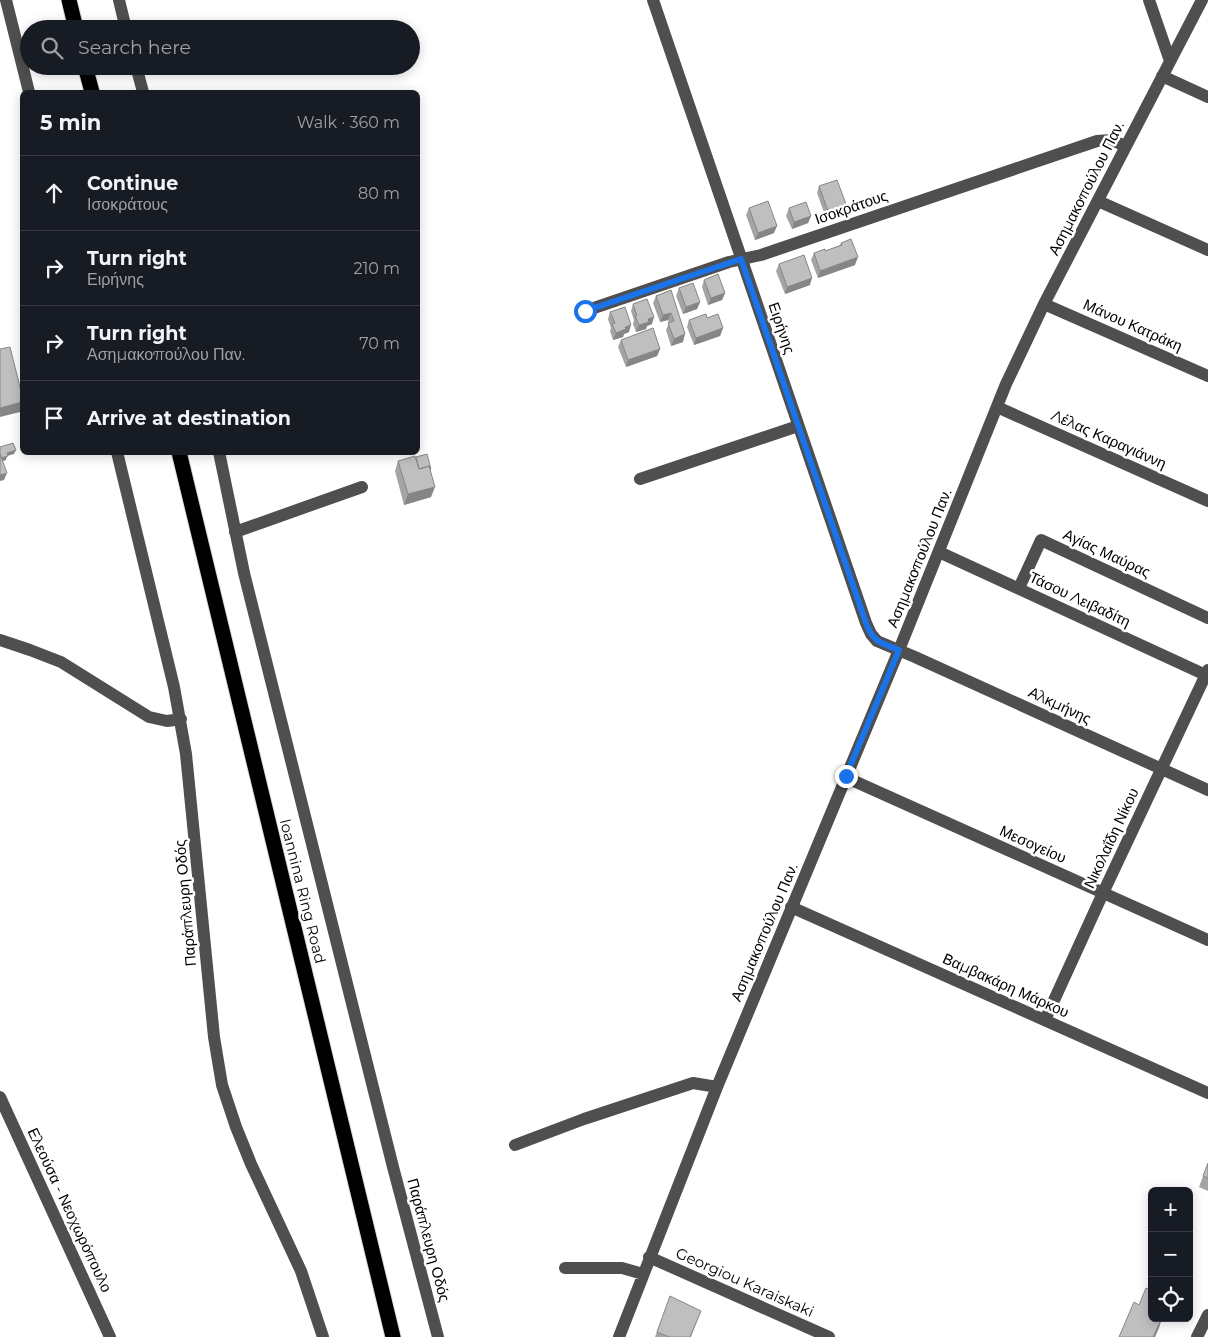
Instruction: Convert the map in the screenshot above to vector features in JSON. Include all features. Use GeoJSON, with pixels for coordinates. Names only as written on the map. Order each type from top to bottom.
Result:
{"type":"FeatureCollection","features":[{"type":"Feature","properties":{"kind":"highway"},"geometry":{"type":"LineString","coordinates":[[69,0],[74,20]]}},
{"type":"Feature","properties":{"kind":"highway"},"geometry":{"type":"LineString","coordinates":[[87,75],[91,90]]}},
{"type":"Feature","properties":{"kind":"highway","name":"Ioannina Ring Road"},"geometry":{"type":"LineString","coordinates":[[180,455],[393,1337]]}},
{"type":"Feature","properties":{"kind":"street"},"geometry":{"type":"LineString","coordinates":[[6,0],[20,56]]}},
{"type":"Feature","properties":{"kind":"street"},"geometry":{"type":"LineString","coordinates":[[119,0],[124,20]]}},
{"type":"Feature","properties":{"kind":"street","name":"Ειρήνης"},"geometry":{"type":"LineString","coordinates":[[652,0],[869,632],[877,641],[899,650]]}},
{"type":"Feature","properties":{"kind":"street"},"geometry":{"type":"LineString","coordinates":[[1148,0],[1170,61]]}},
{"type":"Feature","properties":{"kind":"street","name":"Ασημακοπούλου Παν."},"geometry":{"type":"LineString","coordinates":[[619,1337],[716,1087],[899,650],[998,407],[1044,304],[1202,0]]}},
{"type":"Feature","properties":{"kind":"street"},"geometry":{"type":"LineString","coordinates":[[25,75],[28,90]]}},
{"type":"Feature","properties":{"kind":"street"},"geometry":{"type":"LineString","coordinates":[[138,75],[142,90]]}},
{"type":"Feature","properties":{"kind":"street"},"geometry":{"type":"LineString","coordinates":[[1162,76],[1208,96]]}},
{"type":"Feature","properties":{"kind":"street","name":"Ισοκράτους"},"geometry":{"type":"LineString","coordinates":[[585,311],[741,259],[761,255],[1097,141],[1112,140],[1126,146]]}},
{"type":"Feature","properties":{"kind":"street"},"geometry":{"type":"LineString","coordinates":[[1098,201],[1208,250]]}},
{"type":"Feature","properties":{"kind":"street","name":"Μάνου Κατράκη"},"geometry":{"type":"LineString","coordinates":[[1044,304],[1208,376]]}},
{"type":"Feature","properties":{"kind":"street","name":"Λέλας Καραγιάννη"},"geometry":{"type":"LineString","coordinates":[[998,407],[1208,500]]}},
{"type":"Feature","properties":{"kind":"street"},"geometry":{"type":"LineString","coordinates":[[640,479],[798,426]]}},
{"type":"Feature","properties":{"kind":"street","name":"Παράπλευρη Οδός"},"geometry":{"type":"LineString","coordinates":[[118,455],[181,719],[191,797],[214,1037],[222,1085],[251,1164],[298,1264],[323,1337]]}},
{"type":"Feature","properties":{"kind":"street","name":"Παράπλευρη Οδός"},"geometry":{"type":"LineString","coordinates":[[220,455],[252,607],[393,1167],[438,1337]]}},
{"type":"Feature","properties":{"kind":"street"},"geometry":{"type":"LineString","coordinates":[[235,532],[362,487]]}},
{"type":"Feature","properties":{"kind":"street","name":"Αγίας Μαύρας"},"geometry":{"type":"LineString","coordinates":[[1019,588],[1041,540],[1208,618]]}},
{"type":"Feature","properties":{"kind":"street","name":"Τάσου Λειβαδίτη"},"geometry":{"type":"LineString","coordinates":[[939,552],[1207,673]]}},
{"type":"Feature","properties":{"kind":"street"},"geometry":{"type":"LineString","coordinates":[[0,640],[60,662],[149,718],[167,721],[181,719]]}},
{"type":"Feature","properties":{"kind":"street","name":"Αλκμήνης"},"geometry":{"type":"LineString","coordinates":[[899,650],[1208,790]]}},
{"type":"Feature","properties":{"kind":"street","name":"Νικολαΐδη Νίκου"},"geometry":{"type":"LineString","coordinates":[[1045,1020],[1102,893],[1207,673]]}},
{"type":"Feature","properties":{"kind":"street","name":"Μεσογείου"},"geometry":{"type":"LineString","coordinates":[[846,776],[1208,940]]}},
{"type":"Feature","properties":{"kind":"street","name":"Βαμβακάρη Μάρκου"},"geometry":{"type":"LineString","coordinates":[[792,907],[1208,1093]]}},
{"type":"Feature","properties":{"kind":"street"},"geometry":{"type":"LineString","coordinates":[[515,1145],[584,1119],[693,1083],[716,1087]]}},
{"type":"Feature","properties":{"kind":"street","name":"Ελεούσα - Νεοχωρόπουλο"},"geometry":{"type":"LineString","coordinates":[[0,1097],[4,1118],[110,1337]]}},
{"type":"Feature","properties":{"kind":"street","name":"Georgiou Karaiskaki"},"geometry":{"type":"LineString","coordinates":[[649,1257],[829,1337]]}},
{"type":"Feature","properties":{"kind":"street"},"geometry":{"type":"LineString","coordinates":[[564,1268],[622,1268],[642,1274]]}},
{"type":"Feature","properties":{"kind":"street"},"geometry":{"type":"LineString","coordinates":[[1197,1337],[1208,1315]]}},
{"type":"Feature","properties":{"kind":"building"},"geometry":{"type":"Polygon","coordinates":[[[837,180],[846,204],[828,211],[819,186],[837,180]]]}},
{"type":"Feature","properties":{"kind":"building"},"geometry":{"type":"Polygon","coordinates":[[[768,201],[777,226],[758,233],[749,208],[768,201]]]}},
{"type":"Feature","properties":{"kind":"building"},"geometry":{"type":"Polygon","coordinates":[[[806,202],[811,216],[794,222],[789,208],[806,202]]]}},
{"type":"Feature","properties":{"kind":"building"},"geometry":{"type":"Polygon","coordinates":[[[851,239],[858,257],[820,271],[814,253],[842,245],[841,243],[851,239]]]}},
{"type":"Feature","properties":{"kind":"building"},"geometry":{"type":"Polygon","coordinates":[[[804,255],[812,278],[787,287],[779,264],[804,255]]]}},
{"type":"Feature","properties":{"kind":"building"},"geometry":{"type":"Polygon","coordinates":[[[718,274],[725,293],[711,298],[704,280],[718,274]]]}},
{"type":"Feature","properties":{"kind":"building"},"geometry":{"type":"Polygon","coordinates":[[[693,283],[700,302],[686,307],[679,288],[693,283]]]}},
{"type":"Feature","properties":{"kind":"building"},"geometry":{"type":"Polygon","coordinates":[[[671,290],[685,334],[674,339],[668,323],[674,321],[671,313],[663,315],[656,296],[671,290]]]}},
{"type":"Feature","properties":{"kind":"building"},"geometry":{"type":"Polygon","coordinates":[[[647,299],[654,317],[648,319],[649,322],[639,325],[633,304],[647,299]]]}},
{"type":"Feature","properties":{"kind":"building"},"geometry":{"type":"Polygon","coordinates":[[[625,307],[631,325],[616,333],[612,324],[615,323],[610,312],[625,307]]]}},
{"type":"Feature","properties":{"kind":"building"},"geometry":{"type":"Polygon","coordinates":[[[706,314],[707,318],[718,314],[723,328],[696,338],[689,320],[706,314]]]}},
{"type":"Feature","properties":{"kind":"building"},"geometry":{"type":"Polygon","coordinates":[[[653,328],[660,349],[628,360],[621,340],[653,328]]]}},
{"type":"Feature","properties":{"kind":"building"},"geometry":{"type":"Polygon","coordinates":[[[10,347],[20,387],[20,403],[0,408],[0,349],[10,347]]]}},
{"type":"Feature","properties":{"kind":"building"},"geometry":{"type":"Polygon","coordinates":[[[13,443],[16,450],[7,453],[8,456],[1,458],[0,447],[13,443]]]}},
{"type":"Feature","properties":{"kind":"building"},"geometry":{"type":"Polygon","coordinates":[[[0,454],[7,473],[0,475],[0,454]]]}},
{"type":"Feature","properties":{"kind":"building"},"geometry":{"type":"Polygon","coordinates":[[[427,454],[431,469],[429,466],[419,469],[416,457],[427,454]]]}},
{"type":"Feature","properties":{"kind":"building"},"geometry":{"type":"Polygon","coordinates":[[[415,456],[419,469],[429,466],[435,487],[408,494],[398,461],[415,456]]]}},
{"type":"Feature","properties":{"kind":"building"},"geometry":{"type":"Polygon","coordinates":[[[1208,1163],[1208,1178],[1203,1176],[1208,1163]]]}},
{"type":"Feature","properties":{"kind":"building"},"geometry":{"type":"Polygon","coordinates":[[[1146,1288],[1148,1289],[1148,1322],[1160,1322],[1153,1337],[1119,1337],[1134,1302],[1139,1305],[1146,1288]]]}},
{"type":"Feature","properties":{"kind":"building"},"geometry":{"type":"Polygon","coordinates":[[[670,1296],[701,1311],[690,1337],[669,1337],[657,1332],[670,1296]]]}},
{"type":"Feature","properties":{"kind":"route"},"geometry":{"type":"LineString","coordinates":[[585,311],[741,259],[870,634],[880,643],[899,650],[846,776]]}}]}
